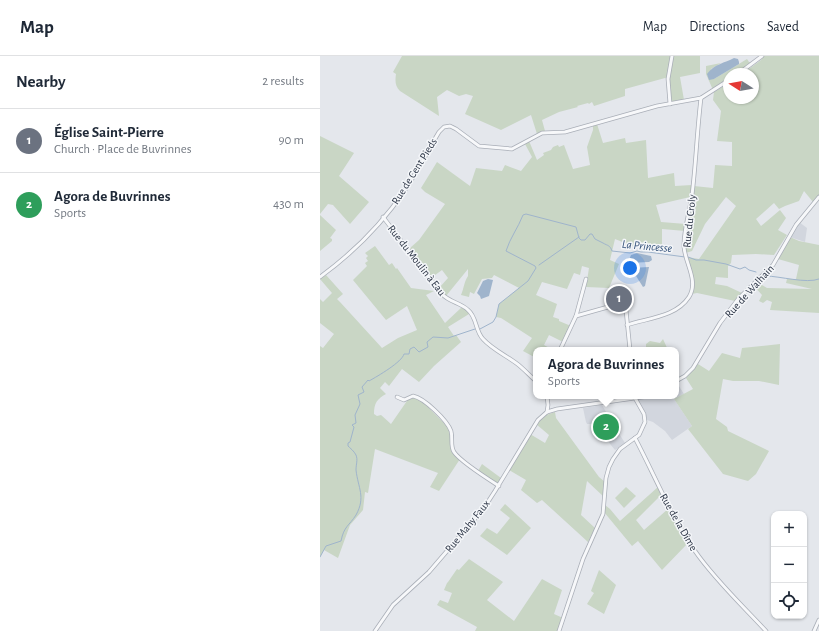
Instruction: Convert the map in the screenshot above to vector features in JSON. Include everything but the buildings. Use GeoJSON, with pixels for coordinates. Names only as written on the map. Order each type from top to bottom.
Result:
{"type":"FeatureCollection","features":[{"type":"Feature","properties":{"kind":"street"},"geometry":{"type":"LineString","coordinates":[[670,104],[668,79],[672,56]]}},
{"type":"Feature","properties":{"kind":"street"},"geometry":{"type":"LineString","coordinates":[[746,68],[762,56]]}},
{"type":"Feature","properties":{"kind":"street","name":"Rue de Cent Pieds"},"geometry":{"type":"LineString","coordinates":[[320,277],[349,255],[365,239],[405,190],[439,132],[444,127],[448,126],[454,128],[479,146],[510,150],[542,133],[565,132],[649,108],[701,98],[723,84]]}},
{"type":"Feature","properties":{"kind":"street","name":"Rue du Croly"},"geometry":{"type":"LineString","coordinates":[[627,325],[674,311],[685,302],[692,291],[692,278],[684,246],[692,191],[701,98]]}},
{"type":"Feature","properties":{"kind":"street","name":"Rue de Walhain"},"geometry":{"type":"LineString","coordinates":[[679,380],[693,368],[720,323],[739,298],[772,264],[796,225],[819,197]]}},
{"type":"Feature","properties":{"kind":"street","name":"Rue du Moulin à Eau"},"geometry":{"type":"LineString","coordinates":[[383,217],[442,294],[449,300],[464,306],[470,311],[482,338],[518,364],[533,378]]}},
{"type":"Feature","properties":{"kind":"street"},"geometry":{"type":"LineString","coordinates":[[561,347],[576,316],[586,279]]}},
{"type":"Feature","properties":{"kind":"street"},"geometry":{"type":"LineString","coordinates":[[576,316],[608,307],[624,306],[626,308],[630,347]]}},
{"type":"Feature","properties":{"kind":"street"},"geometry":{"type":"LineString","coordinates":[[397,397],[404,400],[410,397],[416,397],[426,404],[444,421],[450,429],[452,435],[452,447],[455,454],[498,486]]}},
{"type":"Feature","properties":{"kind":"street"},"geometry":{"type":"LineString","coordinates":[[547,399],[547,412],[615,399]]}},
{"type":"Feature","properties":{"kind":"street"},"geometry":{"type":"LineString","coordinates":[[559,631],[583,560],[603,514],[606,478],[609,467],[620,449],[641,432],[645,420],[644,414],[636,399]]}},
{"type":"Feature","properties":{"kind":"street","name":"Rue Mahy Faux"},"geometry":{"type":"LineString","coordinates":[[375,631],[393,605],[423,578],[484,508],[535,424],[541,416],[547,412]]}},
{"type":"Feature","properties":{"kind":"street","name":"Rue de la Dîme"},"geometry":{"type":"LineString","coordinates":[[635,438],[672,514],[696,553],[766,631]]}},
{"type":"Feature","properties":{"kind":"street"},"geometry":{"type":"LineString","coordinates":[[814,631],[819,620]]}},
{"type":"Feature","properties":{"kind":"shaded area"},"geometry":{"type":"Polygon","coordinates":[[[799,222],[807,228],[805,242],[790,237],[799,222]]]}},
{"type":"Feature","properties":{"kind":"shaded area"},"geometry":{"type":"Polygon","coordinates":[[[679,386],[684,394],[679,396],[679,386]]]}},
{"type":"Feature","properties":{"kind":"shaded area"},"geometry":{"type":"Polygon","coordinates":[[[636,399],[674,399],[692,426],[672,440],[665,431],[653,422],[647,420],[636,399]]]}},
{"type":"Feature","properties":{"kind":"shaded area"},"geometry":{"type":"Polygon","coordinates":[[[602,405],[625,443],[615,450],[594,424],[587,424],[586,422],[583,408],[602,405]]]}},
{"type":"Feature","properties":{"kind":"green space"},"geometry":{"type":"Polygon","coordinates":[[[402,56],[672,56],[668,79],[665,78],[625,89],[625,96],[594,106],[592,102],[559,112],[542,120],[545,131],[537,134],[531,115],[501,130],[465,114],[473,96],[466,94],[459,96],[447,90],[437,97],[439,116],[400,91],[397,87],[396,74],[393,72],[402,56]]]}},
{"type":"Feature","properties":{"kind":"green space"},"geometry":{"type":"Polygon","coordinates":[[[673,56],[700,56],[700,73],[680,77],[684,100],[671,102],[669,81],[673,56]]]}},
{"type":"Feature","properties":{"kind":"green space"},"geometry":{"type":"Polygon","coordinates":[[[763,56],[819,56],[819,195],[813,202],[804,191],[799,201],[779,209],[774,203],[756,219],[761,226],[780,210],[786,218],[778,230],[787,235],[774,255],[732,255],[731,263],[728,266],[728,278],[716,277],[715,284],[727,286],[742,293],[735,301],[697,293],[692,294],[693,280],[687,257],[699,259],[736,206],[726,197],[705,224],[692,251],[686,253],[685,244],[694,186],[713,188],[715,165],[732,166],[732,142],[717,141],[721,111],[713,100],[714,92],[723,87],[723,104],[759,104],[759,68],[750,68],[761,60],[763,56]]]}},
{"type":"Feature","properties":{"kind":"green space"},"geometry":{"type":"Polygon","coordinates":[[[747,59],[749,62],[754,62],[745,68],[732,68],[747,59]]]}},
{"type":"Feature","properties":{"kind":"green space"},"geometry":{"type":"Polygon","coordinates":[[[721,63],[711,69],[714,79],[723,74],[723,83],[713,90],[706,74],[706,66],[721,63]]]}},
{"type":"Feature","properties":{"kind":"green space"},"geometry":{"type":"Polygon","coordinates":[[[597,124],[603,143],[625,138],[626,143],[646,140],[648,178],[674,173],[675,186],[692,185],[690,197],[656,205],[661,222],[686,224],[685,231],[662,229],[662,244],[642,245],[635,247],[615,239],[610,260],[619,264],[609,288],[586,287],[589,268],[582,266],[580,275],[574,273],[567,289],[542,282],[536,295],[557,304],[553,317],[571,326],[563,342],[549,335],[544,345],[548,347],[533,347],[533,356],[523,351],[532,338],[501,318],[496,317],[499,304],[519,288],[494,275],[492,278],[482,279],[474,294],[470,292],[469,297],[461,295],[468,276],[468,269],[446,296],[439,288],[448,278],[442,270],[431,278],[410,248],[419,240],[445,204],[421,188],[437,162],[470,186],[476,168],[502,171],[505,165],[521,171],[532,157],[525,144],[529,141],[537,160],[544,155],[543,153],[551,150],[553,147],[564,145],[573,169],[590,165],[587,147],[593,130],[593,125],[597,124]]]}},
{"type":"Feature","properties":{"kind":"green space"},"geometry":{"type":"Polygon","coordinates":[[[320,136],[354,153],[339,176],[369,202],[350,224],[333,205],[328,204],[320,214],[320,136]]]}},
{"type":"Feature","properties":{"kind":"green space"},"geometry":{"type":"Polygon","coordinates":[[[320,215],[336,230],[330,238],[332,241],[320,251],[320,215]]]}},
{"type":"Feature","properties":{"kind":"green space"},"geometry":{"type":"Polygon","coordinates":[[[790,237],[799,241],[819,245],[819,313],[770,310],[772,302],[767,300],[763,303],[759,301],[762,295],[753,285],[757,282],[767,288],[812,289],[786,283],[787,279],[796,279],[799,265],[778,259],[790,237]]]}},
{"type":"Feature","properties":{"kind":"green space"},"geometry":{"type":"Polygon","coordinates":[[[375,246],[389,265],[392,263],[396,269],[397,268],[411,288],[434,291],[426,295],[445,323],[462,307],[469,314],[448,327],[454,336],[456,335],[461,342],[434,366],[419,382],[402,369],[389,386],[385,382],[380,388],[386,394],[377,402],[374,414],[377,416],[381,415],[391,424],[409,398],[415,397],[424,403],[447,426],[451,434],[451,447],[460,459],[439,491],[430,487],[438,473],[375,449],[368,493],[365,492],[363,510],[350,525],[338,558],[324,550],[320,557],[320,346],[323,348],[334,334],[320,323],[320,299],[323,302],[332,293],[320,279],[326,275],[343,294],[337,299],[382,348],[398,338],[417,330],[407,306],[386,320],[353,280],[367,266],[365,263],[368,261],[366,258],[368,256],[365,253],[375,246]]]}},
{"type":"Feature","properties":{"kind":"green space"},"geometry":{"type":"Polygon","coordinates":[[[663,339],[667,347],[646,347],[646,344],[650,341],[660,343],[663,339]]]}},
{"type":"Feature","properties":{"kind":"green space"},"geometry":{"type":"Polygon","coordinates":[[[780,344],[779,385],[759,381],[733,381],[723,379],[716,419],[727,427],[728,431],[769,451],[756,474],[748,481],[723,474],[688,429],[692,426],[674,399],[679,399],[679,396],[693,389],[686,378],[698,364],[709,371],[722,353],[740,358],[742,348],[780,344]]]}},
{"type":"Feature","properties":{"kind":"green space"},"geometry":{"type":"Polygon","coordinates":[[[555,412],[556,418],[599,477],[605,482],[604,497],[587,481],[581,515],[595,528],[588,542],[542,500],[537,503],[521,490],[526,480],[509,470],[530,434],[545,443],[549,435],[536,424],[546,415],[555,412]]]}},
{"type":"Feature","properties":{"kind":"green space"},"geometry":{"type":"Polygon","coordinates":[[[482,464],[501,478],[499,483],[497,484],[478,471],[482,464]]]}},
{"type":"Feature","properties":{"kind":"green space"},"geometry":{"type":"Polygon","coordinates":[[[626,487],[636,496],[624,508],[615,498],[626,487]]]}},
{"type":"Feature","properties":{"kind":"green space"},"geometry":{"type":"Polygon","coordinates":[[[658,487],[661,495],[636,520],[644,530],[668,509],[688,543],[662,570],[638,541],[632,546],[604,512],[605,505],[620,521],[658,487]]]}},
{"type":"Feature","properties":{"kind":"green space"},"geometry":{"type":"Polygon","coordinates":[[[505,504],[531,528],[507,555],[480,536],[487,528],[497,534],[510,518],[500,510],[505,504]]]}},
{"type":"Feature","properties":{"kind":"green space"},"geometry":{"type":"Polygon","coordinates":[[[469,559],[503,582],[487,600],[514,621],[542,579],[562,590],[554,614],[563,618],[558,631],[475,631],[477,627],[437,605],[440,600],[448,603],[452,593],[444,590],[447,583],[457,569],[459,570],[469,559]]]}},
{"type":"Feature","properties":{"kind":"green space"},"geometry":{"type":"Polygon","coordinates":[[[599,570],[616,585],[604,614],[587,604],[594,593],[591,591],[599,570]]]}},
{"type":"Feature","properties":{"kind":"water"},"geometry":{"type":"Polygon","coordinates":[[[734,58],[738,59],[739,62],[739,64],[732,68],[723,68],[723,74],[709,80],[707,74],[716,66],[734,58]]]}},
{"type":"Feature","properties":{"kind":"water"},"geometry":{"type":"Polygon","coordinates":[[[637,253],[651,256],[652,260],[649,262],[627,263],[626,261],[629,260],[631,255],[637,253]]]}},
{"type":"Feature","properties":{"kind":"water"},"geometry":{"type":"Polygon","coordinates":[[[649,267],[645,286],[643,287],[631,268],[649,267]]]}},
{"type":"Feature","properties":{"kind":"water"},"geometry":{"type":"Polygon","coordinates":[[[488,279],[493,280],[489,296],[481,299],[477,293],[483,281],[488,279]]]}},
{"type":"Feature","properties":{"kind":"waterway","name":"La Princesse"},"geometry":{"type":"LineString","coordinates":[[480,329],[493,322],[496,317],[499,304],[528,281],[536,268],[535,266],[506,251],[523,215],[526,214],[576,227],[581,240],[585,240],[590,234],[592,234],[595,239],[609,246],[612,251],[630,253],[637,251],[685,257]]}},
{"type":"Feature","properties":{"kind":"waterway"},"geometry":{"type":"LineString","coordinates":[[539,265],[579,237]]}},
{"type":"Feature","properties":{"kind":"waterway","name":"La Princesse"},"geometry":{"type":"LineString","coordinates":[[688,257],[696,260],[726,264],[740,269],[745,267],[756,272]]}},
{"type":"Feature","properties":{"kind":"waterway","name":"La Princesse"},"geometry":{"type":"LineString","coordinates":[[766,276],[807,281],[819,279]]}},
{"type":"Feature","properties":{"kind":"waterway","name":"La Princesse"},"geometry":{"type":"LineString","coordinates":[[320,557],[326,546],[341,541],[347,526],[359,509],[361,498],[356,470],[357,457],[348,446],[348,443],[350,442],[354,427],[352,425],[356,423],[355,415],[360,404],[358,395],[364,392],[362,387],[368,380],[373,379],[394,365],[404,354],[409,354],[410,349],[414,347],[419,352],[428,347],[427,342],[433,337],[448,338],[475,329]]}},
{"type":"Feature","properties":{"kind":"place","name":"Église Saint-Pierre"},"geometry":{"type":"Point","coordinates":[619,299]}},
{"type":"Feature","properties":{"kind":"place","name":"Agora de Buvrinnes"},"geometry":{"type":"Point","coordinates":[606,427]}}]}
